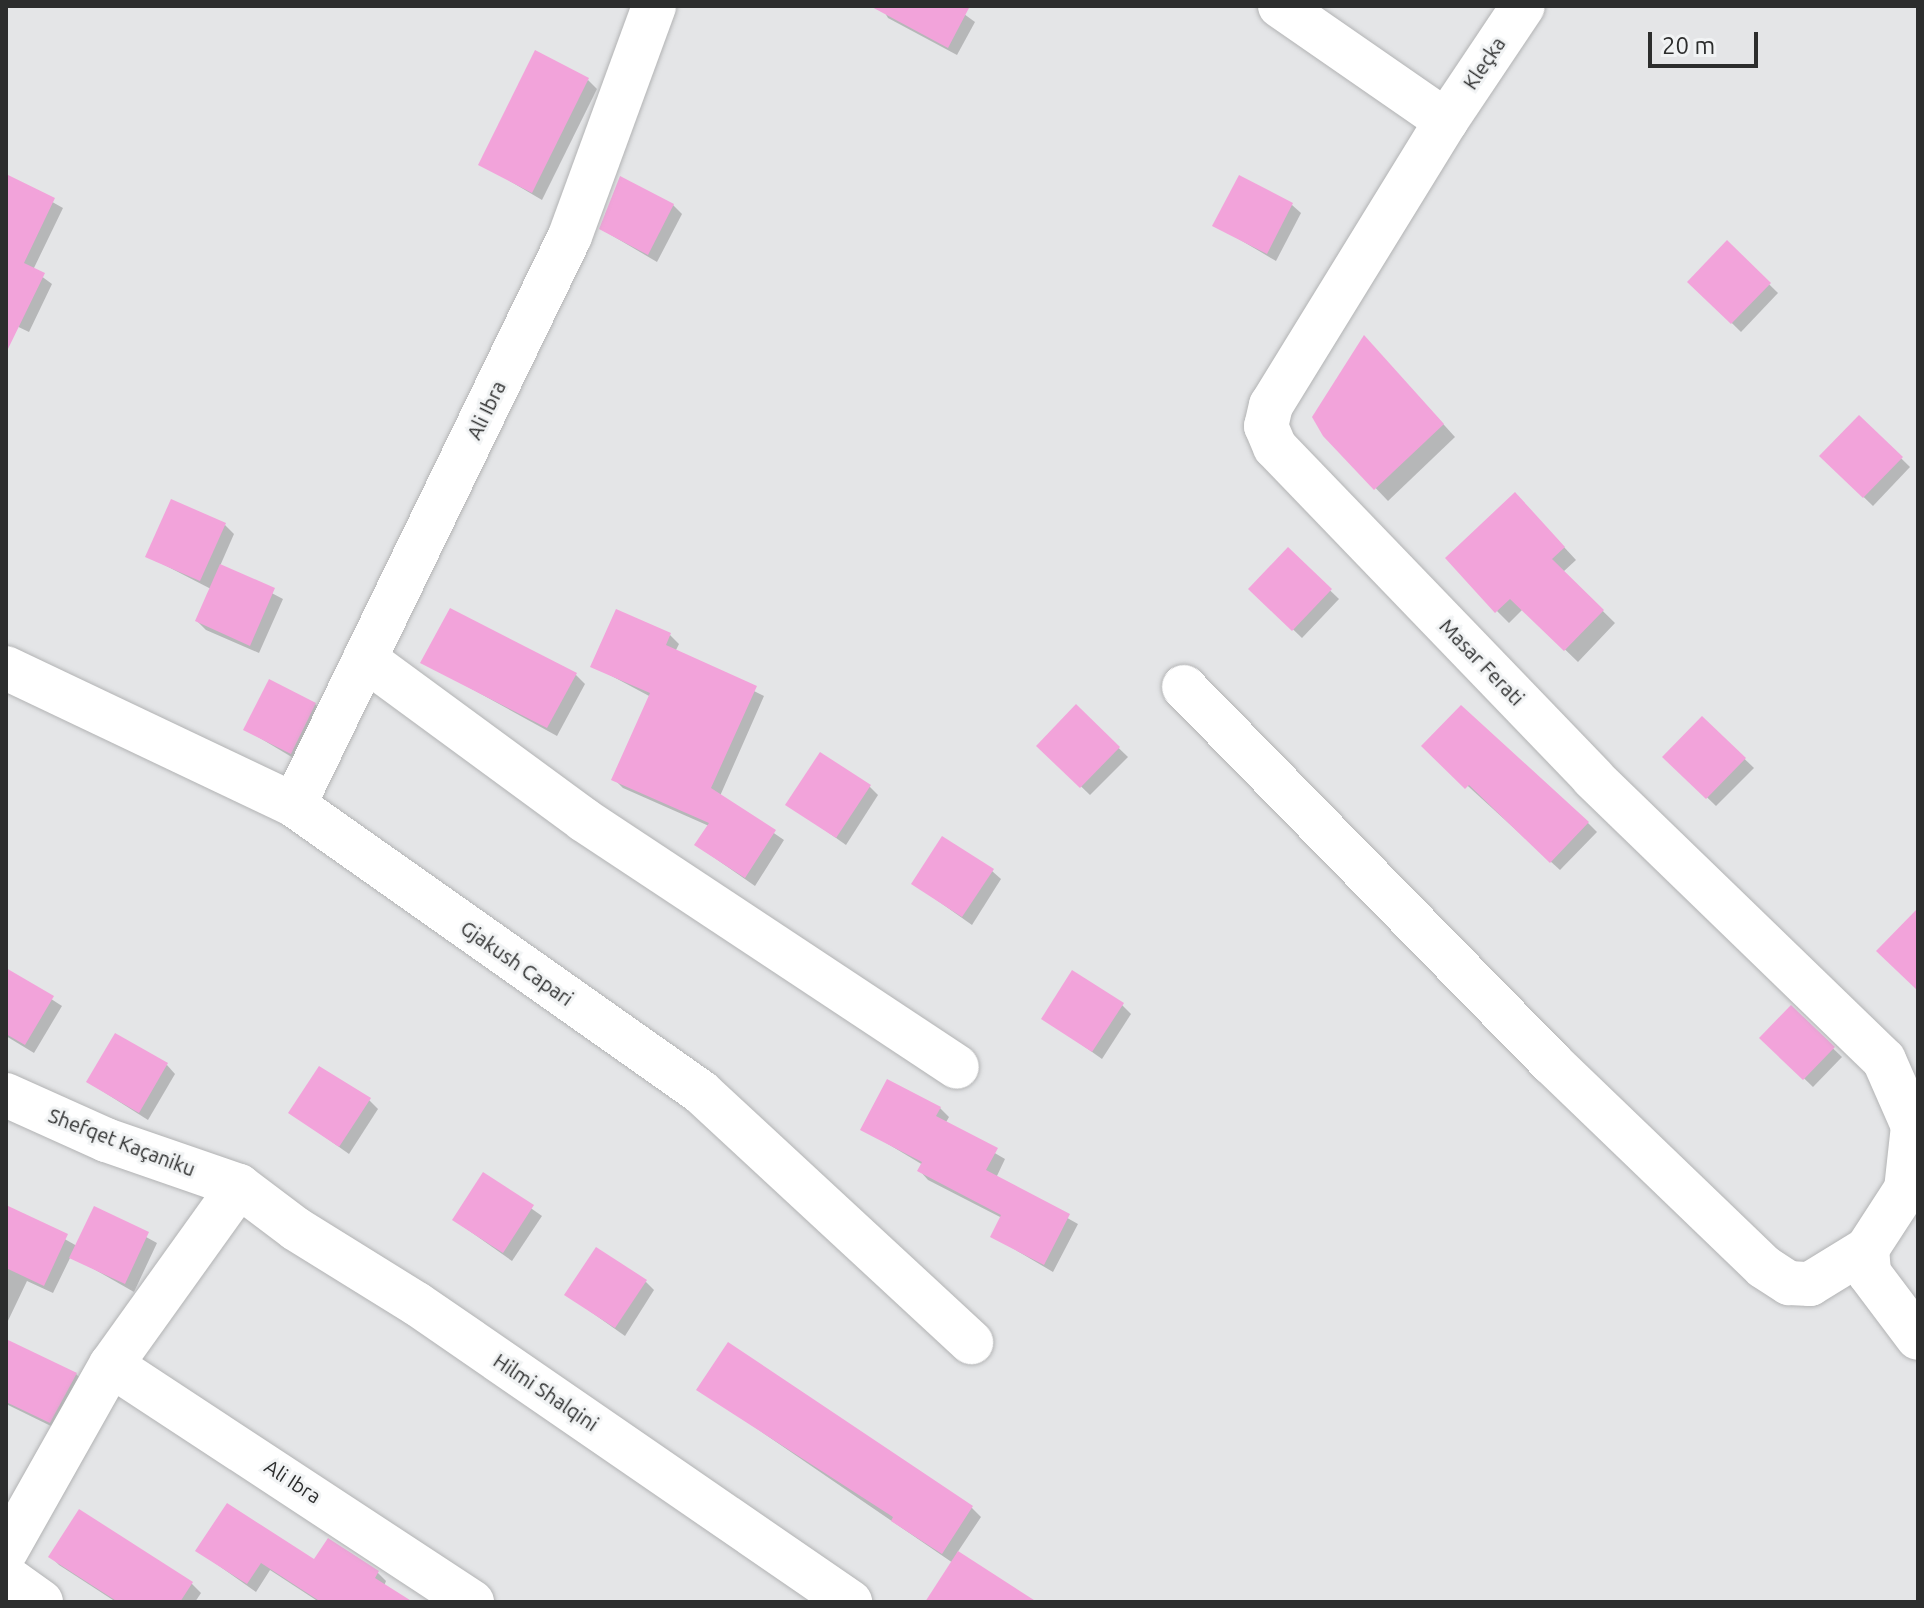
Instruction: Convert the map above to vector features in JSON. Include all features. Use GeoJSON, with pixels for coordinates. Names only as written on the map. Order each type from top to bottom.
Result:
{"type":"FeatureCollection","features":[{"type":"Feature","properties":{"kind":"street","name":"Ali Ibra"},"geometry":{"type":"LineString","coordinates":[[294,805],[570,236],[654,6]]}},
{"type":"Feature","properties":{"kind":"street"},"geometry":{"type":"LineString","coordinates":[[1280,6],[1446,121]]}},
{"type":"Feature","properties":{"kind":"street","name":"Kleçka"},"geometry":{"type":"LineString","coordinates":[[1446,121],[1523,6]]}},
{"type":"Feature","properties":{"kind":"street","name":"Masar Ferati"},"geometry":{"type":"LineString","coordinates":[[1446,121],[1271,405],[1266,426],[1275,447],[1593,778],[1884,1060],[1913,1126],[1906,1189],[1867,1249]]}},
{"type":"Feature","properties":{"kind":"street"},"geometry":{"type":"LineString","coordinates":[[365,659],[584,820],[957,1067]]}},
{"type":"Feature","properties":{"kind":"street","name":"Gjakush Capari"},"geometry":{"type":"LineString","coordinates":[[6,668],[294,805],[702,1093],[971,1342]]}},
{"type":"Feature","properties":{"kind":"street"},"geometry":{"type":"LineString","coordinates":[[1184,687],[1552,1063],[1764,1267],[1789,1283],[1810,1284],[1867,1249],[1871,1280],[1918,1338]]}},
{"type":"Feature","properties":{"kind":"street","name":"Shefqet Kaçaniku"},"geometry":{"type":"LineString","coordinates":[[6,1095],[106,1140],[239,1186]]}},
{"type":"Feature","properties":{"kind":"street"},"geometry":{"type":"LineString","coordinates":[[6,1551],[111,1365],[239,1186]]}},
{"type":"Feature","properties":{"kind":"street","name":"Hilmi Shalqini"},"geometry":{"type":"LineString","coordinates":[[239,1186],[296,1229],[417,1304],[850,1602]]}},
{"type":"Feature","properties":{"kind":"street","name":"Ali Ibra"},"geometry":{"type":"LineString","coordinates":[[111,1365],[472,1602]]}},
{"type":"Feature","properties":{"kind":"street"},"geometry":{"type":"LineString","coordinates":[[6,1577],[41,1602]]}},
{"type":"Feature","properties":{"kind":"building"},"geometry":{"type":"Polygon","coordinates":[[[870,6],[970,6],[948,48],[870,6]]]}},
{"type":"Feature","properties":{"kind":"building"},"geometry":{"type":"Polygon","coordinates":[[[535,50],[589,78],[532,193],[478,165],[535,50]]]}},
{"type":"Feature","properties":{"kind":"building"},"geometry":{"type":"Polygon","coordinates":[[[6,174],[55,198],[24,263],[45,273],[6,353],[6,174]]]}},
{"type":"Feature","properties":{"kind":"building"},"geometry":{"type":"Polygon","coordinates":[[[1239,175],[1293,203],[1267,254],[1212,226],[1239,175]]]}},
{"type":"Feature","properties":{"kind":"building"},"geometry":{"type":"Polygon","coordinates":[[[620,176],[674,204],[648,255],[599,229],[620,176]]]}},
{"type":"Feature","properties":{"kind":"building"},"geometry":{"type":"Polygon","coordinates":[[[1727,240],[1771,283],[1731,324],[1687,282],[1727,240]]]}},
{"type":"Feature","properties":{"kind":"building"},"geometry":{"type":"Polygon","coordinates":[[[1364,335],[1444,424],[1374,490],[1323,436],[1312,417],[1364,335]]]}},
{"type":"Feature","properties":{"kind":"building"},"geometry":{"type":"Polygon","coordinates":[[[1859,415],[1903,457],[1863,498],[1819,456],[1859,415]]]}},
{"type":"Feature","properties":{"kind":"building"},"geometry":{"type":"Polygon","coordinates":[[[1515,492],[1565,547],[1552,559],[1604,610],[1564,651],[1510,599],[1495,613],[1445,558],[1515,492]]]}},
{"type":"Feature","properties":{"kind":"building"},"geometry":{"type":"Polygon","coordinates":[[[171,499],[226,523],[200,581],[145,557],[171,499]]]}},
{"type":"Feature","properties":{"kind":"building"},"geometry":{"type":"Polygon","coordinates":[[[1288,547],[1332,589],[1292,631],[1248,589],[1288,547]]]}},
{"type":"Feature","properties":{"kind":"building"},"geometry":{"type":"Polygon","coordinates":[[[220,564],[275,588],[250,646],[195,621],[220,564]]]}},
{"type":"Feature","properties":{"kind":"building"},"geometry":{"type":"Polygon","coordinates":[[[450,608],[577,673],[547,728],[420,663],[450,608]]]}},
{"type":"Feature","properties":{"kind":"building"},"geometry":{"type":"Polygon","coordinates":[[[616,609],[671,633],[666,645],[757,686],[711,788],[776,830],[745,878],[694,845],[709,823],[611,780],[650,693],[590,667],[616,609]]]}},
{"type":"Feature","properties":{"kind":"building"},"geometry":{"type":"Polygon","coordinates":[[[269,679],[316,703],[291,754],[243,730],[269,679]]]}},
{"type":"Feature","properties":{"kind":"building"},"geometry":{"type":"Polygon","coordinates":[[[1076,704],[1120,747],[1080,788],[1036,746],[1076,704]]]}},
{"type":"Feature","properties":{"kind":"building"},"geometry":{"type":"Polygon","coordinates":[[[1461,705],[1589,822],[1550,863],[1469,785],[1465,789],[1421,746],[1461,705]]]}},
{"type":"Feature","properties":{"kind":"building"},"geometry":{"type":"Polygon","coordinates":[[[1702,716],[1746,758],[1706,799],[1662,757],[1702,716]]]}},
{"type":"Feature","properties":{"kind":"building"},"geometry":{"type":"Polygon","coordinates":[[[820,752],[871,785],[836,838],[785,805],[820,752]]]}},
{"type":"Feature","properties":{"kind":"building"},"geometry":{"type":"Polygon","coordinates":[[[942,836],[994,869],[962,917],[911,884],[942,836]]]}},
{"type":"Feature","properties":{"kind":"building"},"geometry":{"type":"Polygon","coordinates":[[[1918,908],[1918,991],[1876,951],[1918,908]]]}},
{"type":"Feature","properties":{"kind":"building"},"geometry":{"type":"Polygon","coordinates":[[[6,968],[54,996],[25,1045],[6,1034],[6,968]]]}},
{"type":"Feature","properties":{"kind":"building"},"geometry":{"type":"Polygon","coordinates":[[[1072,970],[1124,1003],[1092,1052],[1041,1019],[1072,970]]]}},
{"type":"Feature","properties":{"kind":"building"},"geometry":{"type":"Polygon","coordinates":[[[1791,1005],[1835,1047],[1803,1080],[1759,1038],[1791,1005]]]}},
{"type":"Feature","properties":{"kind":"building"},"geometry":{"type":"Polygon","coordinates":[[[115,1033],[168,1063],[139,1113],[86,1082],[115,1033]]]}},
{"type":"Feature","properties":{"kind":"building"},"geometry":{"type":"Polygon","coordinates":[[[319,1066],[371,1098],[339,1147],[288,1113],[319,1066]]]}},
{"type":"Feature","properties":{"kind":"building"},"geometry":{"type":"Polygon","coordinates":[[[887,1079],[941,1107],[936,1116],[998,1148],[986,1170],[1070,1214],[1044,1265],[990,1237],[1001,1215],[917,1171],[922,1162],[860,1130],[887,1079]]]}},
{"type":"Feature","properties":{"kind":"building"},"geometry":{"type":"Polygon","coordinates":[[[483,1172],[534,1205],[503,1253],[452,1220],[483,1172]]]}},
{"type":"Feature","properties":{"kind":"building"},"geometry":{"type":"Polygon","coordinates":[[[6,1205],[68,1234],[44,1286],[6,1268],[6,1205]]]}},
{"type":"Feature","properties":{"kind":"building"},"geometry":{"type":"Polygon","coordinates":[[[94,1206],[149,1232],[125,1284],[69,1258],[94,1206]]]}},
{"type":"Feature","properties":{"kind":"building"},"geometry":{"type":"Polygon","coordinates":[[[596,1247],[647,1280],[615,1328],[564,1295],[596,1247]]]}},
{"type":"Feature","properties":{"kind":"building"},"geometry":{"type":"Polygon","coordinates":[[[6,1339],[77,1373],[50,1423],[6,1402],[6,1339]]]}},
{"type":"Feature","properties":{"kind":"building"},"geometry":{"type":"Polygon","coordinates":[[[728,1342],[973,1506],[942,1554],[891,1521],[893,1517],[696,1390],[728,1342]]]}},
{"type":"Feature","properties":{"kind":"building"},"geometry":{"type":"Polygon","coordinates":[[[227,1503],[314,1559],[328,1538],[379,1571],[375,1578],[413,1602],[321,1602],[261,1563],[247,1584],[195,1551],[227,1503]]]}},
{"type":"Feature","properties":{"kind":"building"},"geometry":{"type":"Polygon","coordinates":[[[79,1509],[193,1582],[180,1602],[118,1602],[48,1557],[79,1509]]]}},
{"type":"Feature","properties":{"kind":"building"},"geometry":{"type":"Polygon","coordinates":[[[958,1551],[1037,1602],[925,1602],[958,1551]]]}}]}
